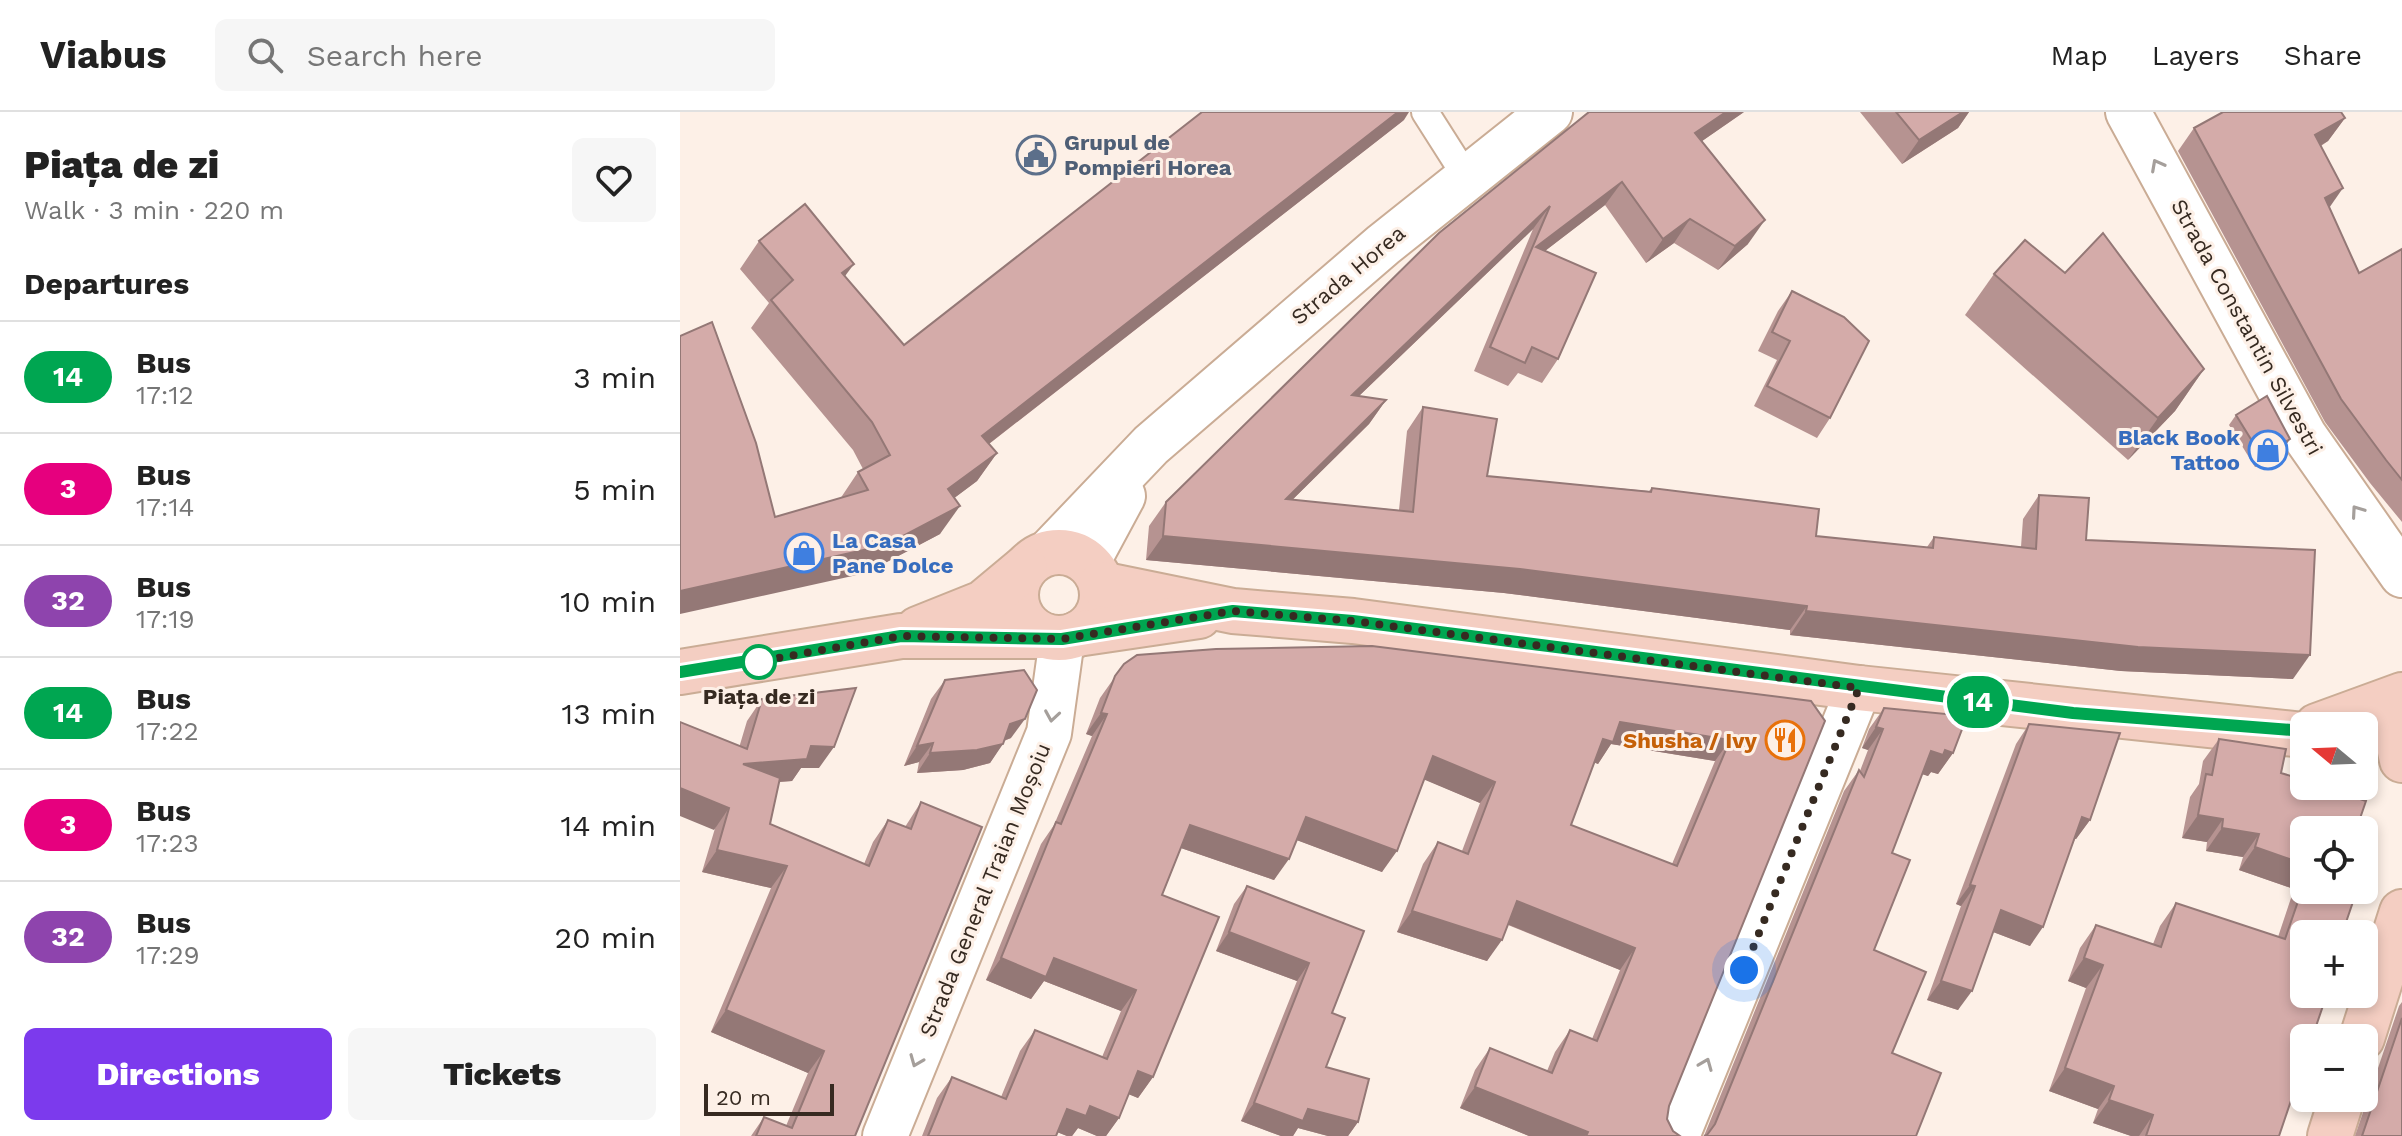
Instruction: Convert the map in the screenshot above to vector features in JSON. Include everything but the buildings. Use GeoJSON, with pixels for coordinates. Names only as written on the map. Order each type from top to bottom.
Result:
{"type":"FeatureCollection","features":[{"type":"Feature","properties":{"kind":"main road"},"geometry":{"type":"LineString","coordinates":[[901,636],[1066,566]]}},
{"type":"Feature","properties":{"kind":"main road"},"geometry":{"type":"LineString","coordinates":[[1066,566],[1103,599],[1098,613],[1061,636],[1031,629],[1018,608],[1017,583],[1066,566],[1233,611],[1353,621],[2073,713],[2290,730]]}},
{"type":"Feature","properties":{"kind":"main road"},"geometry":{"type":"LineString","coordinates":[[680,672],[901,636],[1061,636],[1233,611]]}},
{"type":"Feature","properties":{"kind":"main road"},"geometry":{"type":"LineString","coordinates":[[2357,712],[2402,695]]}},
{"type":"Feature","properties":{"kind":"main road"},"geometry":{"type":"LineString","coordinates":[[2402,706],[2395,728],[2396,748],[2402,762]]}},
{"type":"Feature","properties":{"kind":"main road"},"geometry":{"type":"LineString","coordinates":[[2378,757],[2402,762]]}},
{"type":"Feature","properties":{"kind":"main road"},"geometry":{"type":"LineString","coordinates":[[2366,1024],[2402,912]]}},
{"type":"Feature","properties":{"kind":"main road"},"geometry":{"type":"LineString","coordinates":[[2330,1136],[2338,1112]]}},
{"type":"Feature","properties":{"kind":"street","name":"Strada Horea"},"geometry":{"type":"LineString","coordinates":[[1066,566],[1151,445],[1383,245],[1550,112]]}},
{"type":"Feature","properties":{"kind":"street","name":"Strada Constantin Silvestri"},"geometry":{"type":"LineString","coordinates":[[2128,112],[2304,435],[2402,575]]}},
{"type":"Feature","properties":{"kind":"street","name":"Strada General Traian Moșoiu"},"geometry":{"type":"LineString","coordinates":[[885,1136],[1049,733],[1061,636]]}},
{"type":"Feature","properties":{"kind":"street"},"geometry":{"type":"LineString","coordinates":[[1677,1136],[1859,688]]}},
{"type":"Feature","properties":{"kind":"lane"},"geometry":{"type":"LineString","coordinates":[[1425,112],[1467,178]]}},
{"type":"Feature","properties":{"kind":"bus line","name":"14"},"geometry":{"type":"LineString","coordinates":[[680,672],[901,636],[1045,636],[1062,639],[1077,634],[1233,611],[1353,621],[2073,713],[2290,732]]}},
{"type":"Feature","properties":{"kind":"place","name":"Grupul de Pompieri Horea"},"geometry":{"type":"Point","coordinates":[1036,155]}},
{"type":"Feature","properties":{"kind":"place","name":"Black Book Tattoo"},"geometry":{"type":"Point","coordinates":[2268,450]}},
{"type":"Feature","properties":{"kind":"place","name":"La Casa Pane Dolce"},"geometry":{"type":"Point","coordinates":[804,553]}},
{"type":"Feature","properties":{"kind":"place","name":"Piața de zi"},"geometry":{"type":"Point","coordinates":[759,662]}},
{"type":"Feature","properties":{"kind":"place","name":"Shusha / Ivy"},"geometry":{"type":"Point","coordinates":[1785,740]}},
{"type":"Feature","properties":{"kind":"route"},"geometry":{"type":"LineString","coordinates":[[759,662],[755,662],[901,636],[1045,636],[1062,639],[1077,634],[1233,611],[1353,621],[1859,688],[1744,970]]}}]}
